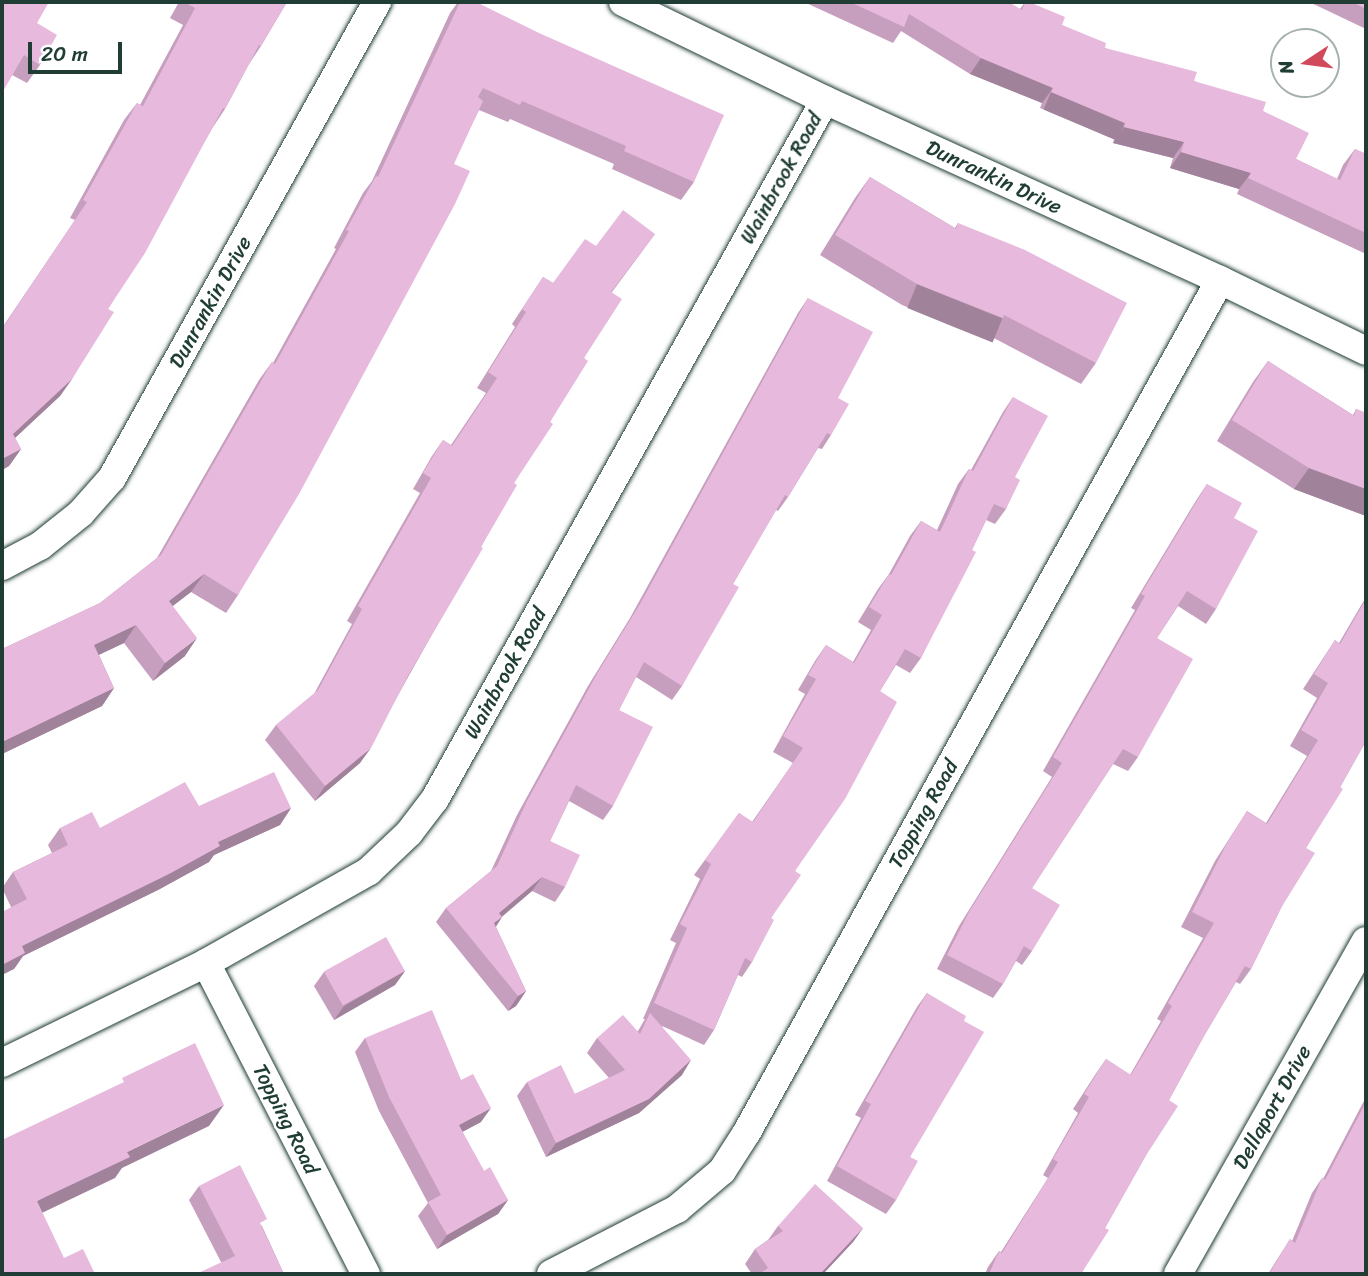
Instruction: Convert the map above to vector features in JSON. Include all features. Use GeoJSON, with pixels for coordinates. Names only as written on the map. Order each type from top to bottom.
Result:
{"type":"FeatureCollection","features":[{"type":"Feature","properties":{"kind":"street","name":"Dunrankin Drive"},"geometry":{"type":"LineString","coordinates":[[2,566],[40,546],[81,513],[112,478],[377,2]]}},
{"type":"Feature","properties":{"kind":"street","name":"Dunrankin Drive"},"geometry":{"type":"LineString","coordinates":[[623,2],[825,100],[1220,280],[1366,351]]}},
{"type":"Feature","properties":{"kind":"street","name":"Wainbrook Road"},"geometry":{"type":"LineString","coordinates":[[2,1063],[206,963],[369,871],[409,833],[435,799],[825,100]]}},
{"type":"Feature","properties":{"kind":"street","name":"Topping Road"},"geometry":{"type":"LineString","coordinates":[[551,1274],[677,1209],[722,1171],[747,1132],[1220,280]]}},
{"type":"Feature","properties":{"kind":"street","name":"Dellaport Drive"},"geometry":{"type":"LineString","coordinates":[[1178,1274],[1366,941]]}},
{"type":"Feature","properties":{"kind":"street","name":"Topping Road"},"geometry":{"type":"LineString","coordinates":[[206,963],[366,1274]]}},
{"type":"Feature","properties":{"kind":"building"},"geometry":{"type":"Polygon","coordinates":[[[2,2],[49,2],[37,23],[57,35],[40,65],[24,55],[2,93],[2,2]]]}},
{"type":"Feature","properties":{"kind":"building"},"geometry":{"type":"Polygon","coordinates":[[[184,2],[287,2],[261,46],[259,45],[225,109],[223,108],[145,253],[108,309],[114,312],[72,379],[13,434],[21,449],[2,459],[2,329],[87,202],[83,200],[137,103],[143,106],[195,8],[184,2]]]}},
{"type":"Feature","properties":{"kind":"building"},"geometry":{"type":"Polygon","coordinates":[[[460,2],[476,2],[724,115],[694,182],[624,151],[626,146],[522,101],[520,105],[483,88],[478,97],[483,101],[454,164],[470,171],[455,204],[299,494],[238,595],[204,574],[169,601],[197,638],[165,663],[136,625],[94,645],[114,688],[2,742],[2,649],[100,603],[161,555],[272,362],[275,364],[349,231],[346,230],[376,176],[378,177],[460,2]]]}},
{"type":"Feature","properties":{"kind":"building"},"geometry":{"type":"Polygon","coordinates":[[[850,2],[1008,2],[1022,10],[1025,2],[1029,2],[1065,17],[1062,25],[1106,43],[1105,48],[1197,72],[1194,81],[1266,102],[1263,111],[1309,133],[1296,159],[1340,180],[1355,149],[1366,154],[1366,233],[1248,178],[1251,173],[1181,152],[1184,142],[1124,127],[1125,123],[1051,92],[1053,88],[981,58],[909,14],[904,27],[850,2]]]}},
{"type":"Feature","properties":{"kind":"building"},"geometry":{"type":"Polygon","coordinates":[[[1352,2],[1366,2],[1366,9],[1352,2]]]}},
{"type":"Feature","properties":{"kind":"building"},"geometry":{"type":"Polygon","coordinates":[[[870,177],[956,229],[958,223],[1025,250],[1127,303],[1096,363],[1004,315],[1003,318],[917,284],[835,235],[870,177]]]}},
{"type":"Feature","properties":{"kind":"building"},"geometry":{"type":"Polygon","coordinates":[[[623,210],[655,234],[611,292],[622,299],[584,358],[588,361],[550,422],[553,424],[514,483],[517,485],[409,674],[371,748],[325,786],[276,725],[318,690],[362,609],[358,606],[431,478],[423,473],[443,440],[452,446],[497,378],[488,372],[526,312],[522,309],[543,277],[553,283],[585,239],[596,246],[623,210]]]}},
{"type":"Feature","properties":{"kind":"building"},"geometry":{"type":"Polygon","coordinates":[[[808,298],[873,332],[838,398],[849,404],[831,435],[827,433],[788,497],[785,495],[733,584],[739,587],[682,686],[644,662],[619,710],[653,727],[613,806],[576,785],[550,841],[580,855],[565,887],[542,877],[499,913],[502,917],[494,923],[526,991],[518,996],[446,908],[497,866],[527,801],[598,672],[640,604],[808,298]]]}},
{"type":"Feature","properties":{"kind":"building"},"geometry":{"type":"Polygon","coordinates":[[[1268,361],[1354,416],[1356,409],[1366,413],[1366,489],[1309,468],[1232,420],[1268,361]]]}},
{"type":"Feature","properties":{"kind":"building"},"geometry":{"type":"Polygon","coordinates":[[[1013,397],[1048,416],[1015,477],[1020,480],[1006,509],[994,504],[972,550],[976,552],[921,658],[905,649],[880,691],[897,702],[845,799],[795,871],[801,875],[771,918],[774,920],[752,962],[745,958],[714,1030],[654,1003],[687,928],[680,924],[711,864],[705,860],[739,813],[753,822],[803,748],[783,736],[816,679],[808,675],[826,645],[854,663],[882,615],[869,607],[889,574],[891,575],[921,521],[940,532],[969,469],[973,471],[1013,397]]]}},
{"type":"Feature","properties":{"kind":"building"},"geometry":{"type":"Polygon","coordinates":[[[1207,484],[1242,503],[1234,518],[1258,531],[1216,609],[1187,591],[1157,638],[1193,659],[1138,757],[1123,749],[1032,888],[1060,905],[1032,951],[1024,946],[1003,984],[947,955],[969,912],[1062,763],[1053,757],[1145,596],[1141,594],[1207,484]]]}},
{"type":"Feature","properties":{"kind":"building"},"geometry":{"type":"Polygon","coordinates":[[[1366,599],[1366,741],[1340,787],[1343,789],[1306,848],[1315,853],[1281,908],[1251,969],[1245,966],[1169,1100],[1178,1106],[1145,1157],[1105,1228],[1109,1230],[1081,1274],[989,1274],[999,1251],[1002,1253],[1058,1162],[1053,1159],[1089,1097],[1084,1094],[1106,1059],[1131,1075],[1172,1006],[1168,1003],[1214,923],[1192,912],[1226,845],[1247,811],[1267,824],[1318,740],[1301,730],[1328,683],[1314,674],[1335,640],[1340,644],[1366,599]]]}},
{"type":"Feature","properties":{"kind":"building"},"geometry":{"type":"Polygon","coordinates":[[[274,772],[291,808],[218,842],[220,846],[169,874],[22,946],[25,953],[2,965],[2,912],[27,899],[13,872],[68,845],[60,828],[92,812],[100,828],[185,782],[199,806],[274,772]]]}},
{"type":"Feature","properties":{"kind":"building"},"geometry":{"type":"Polygon","coordinates":[[[386,937],[405,971],[343,1006],[324,971],[386,937]]]}},
{"type":"Feature","properties":{"kind":"building"},"geometry":{"type":"Polygon","coordinates":[[[927,993],[966,1016],[964,1021],[984,1032],[910,1157],[918,1161],[896,1200],[837,1166],[871,1104],[865,1101],[927,993]]]}},
{"type":"Feature","properties":{"kind":"building"},"geometry":{"type":"Polygon","coordinates":[[[432,1010],[461,1080],[473,1074],[491,1108],[459,1125],[484,1171],[490,1167],[508,1200],[447,1235],[428,1202],[441,1195],[389,1097],[365,1038],[432,1010]]]}},
{"type":"Feature","properties":{"kind":"building"},"geometry":{"type":"Polygon","coordinates":[[[650,1013],[691,1060],[649,1099],[556,1143],[527,1082],[561,1065],[575,1094],[625,1070],[597,1038],[623,1015],[640,1034],[650,1013]]]}},
{"type":"Feature","properties":{"kind":"building"},"geometry":{"type":"Polygon","coordinates":[[[195,1043],[224,1105],[127,1152],[130,1157],[37,1201],[64,1258],[83,1249],[95,1274],[5,1274],[2,1268],[2,1140],[124,1082],[122,1078],[195,1043]]]}},
{"type":"Feature","properties":{"kind":"building"},"geometry":{"type":"Polygon","coordinates":[[[1366,1102],[1366,1273],[1269,1274],[1290,1239],[1295,1243],[1322,1178],[1325,1180],[1366,1102]]]}},
{"type":"Feature","properties":{"kind":"building"},"geometry":{"type":"Polygon","coordinates":[[[240,1165],[267,1219],[260,1223],[284,1274],[196,1274],[235,1256],[199,1186],[240,1165]]]}},
{"type":"Feature","properties":{"kind":"building"},"geometry":{"type":"Polygon","coordinates":[[[815,1184],[863,1228],[820,1274],[759,1274],[768,1268],[755,1249],[783,1231],[778,1226],[815,1184]]]}}]}
